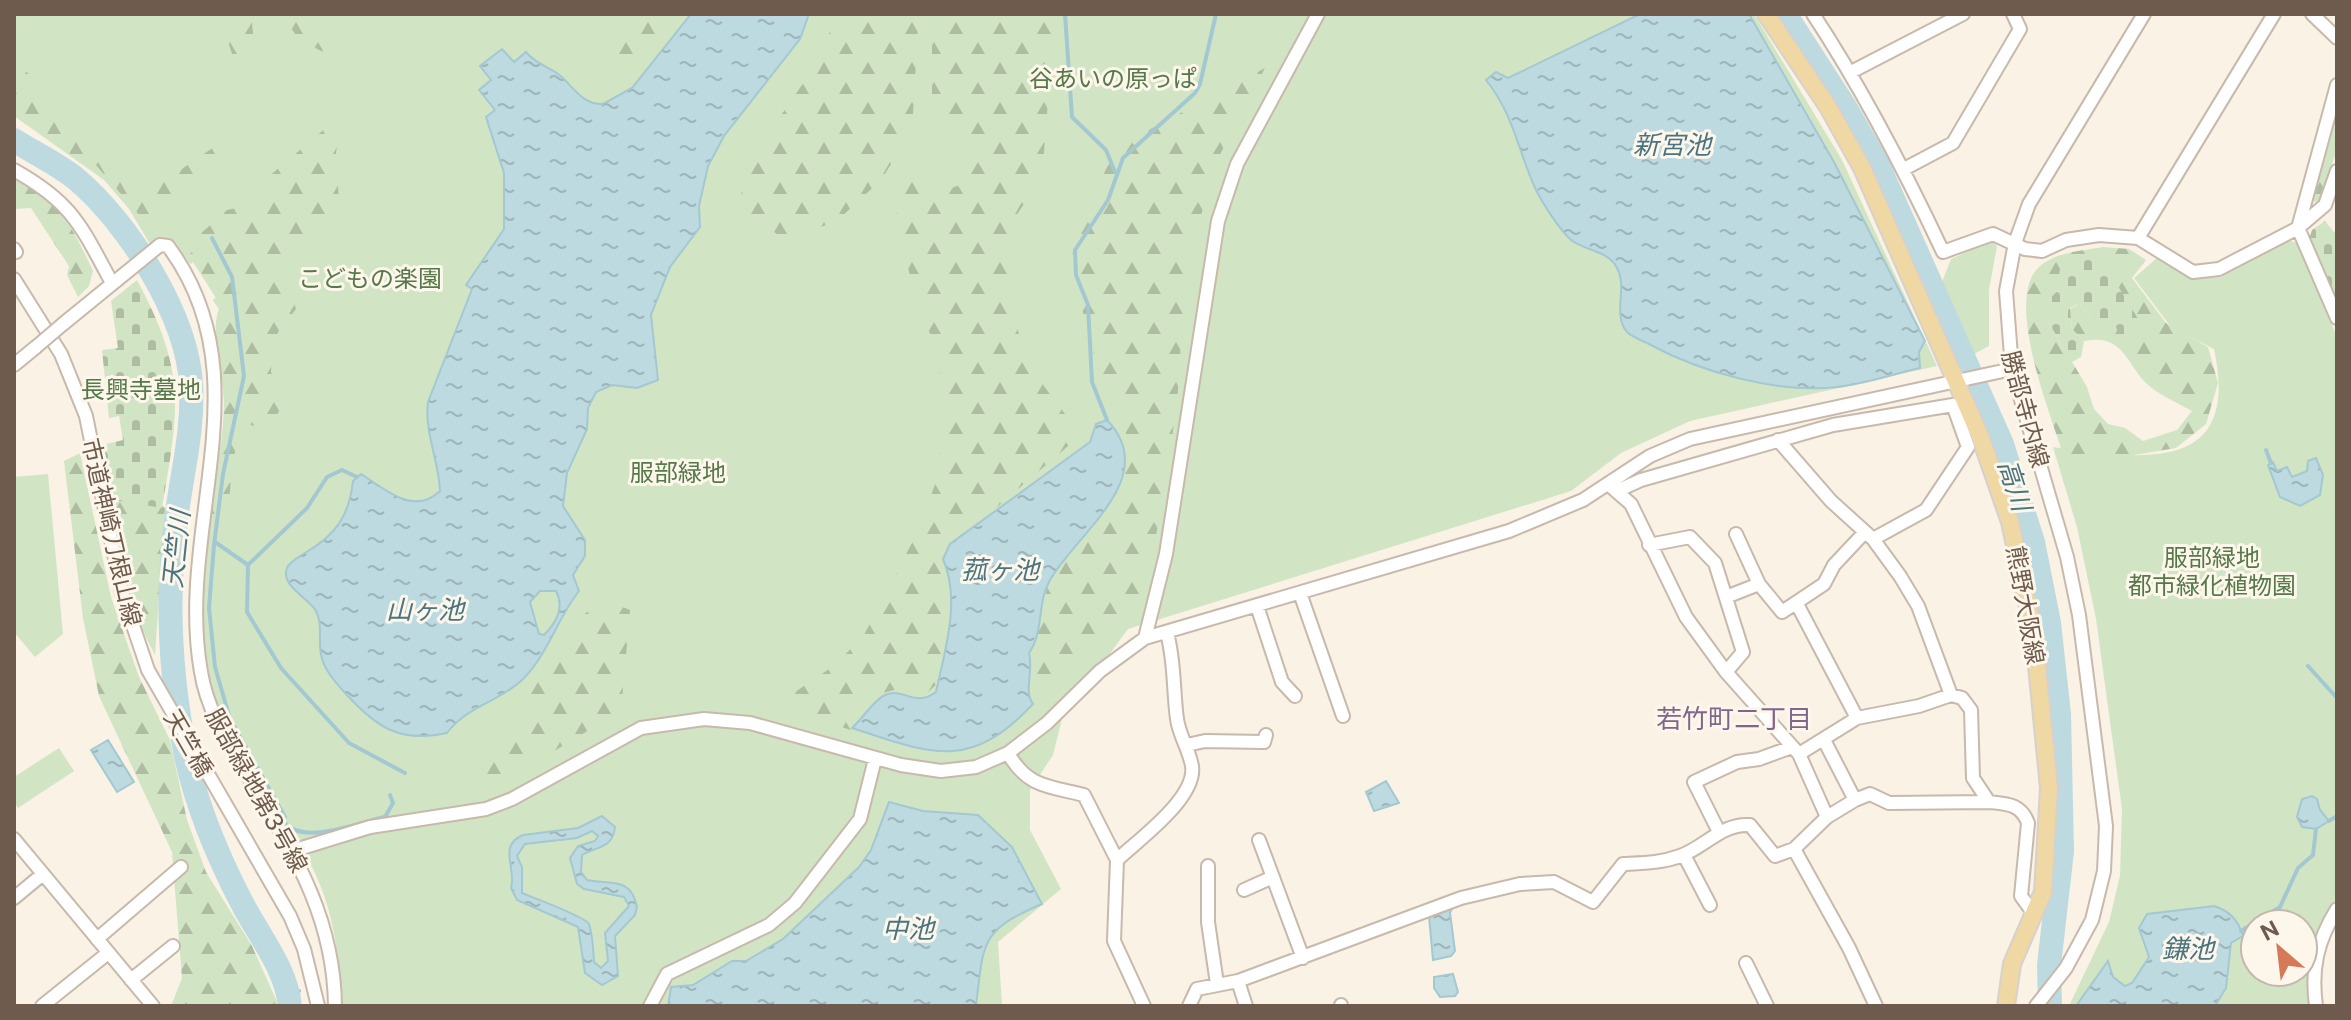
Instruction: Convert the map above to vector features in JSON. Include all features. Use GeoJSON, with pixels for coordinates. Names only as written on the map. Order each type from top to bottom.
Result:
{"type":"FeatureCollection","features":[{"type":"Feature","properties":{"kind":"main road","name":"熊野大阪線"},"geometry":{"type":"LineString","coordinates":[[1766,14],[1828,107],[1862,168],[1986,450],[2010,522],[2034,635],[2049,788],[2043,892],[2012,964],[2006,1006]]}},
{"type":"Feature","properties":{"kind":"street"},"geometry":{"type":"LineString","coordinates":[[1145,638],[1166,554],[1218,221],[1237,164],[1316,14]]}},
{"type":"Feature","properties":{"kind":"street"},"geometry":{"type":"LineString","coordinates":[[1813,14],[1851,72],[1904,169],[1943,252],[1993,234],[2042,251],[2066,240],[2099,235],[2138,238],[2193,272],[2219,269],[2298,228],[2325,205],[2337,171]]}},
{"type":"Feature","properties":{"kind":"street"},"geometry":{"type":"LineString","coordinates":[[1851,72],[1963,14]]}},
{"type":"Feature","properties":{"kind":"street"},"geometry":{"type":"LineString","coordinates":[[1904,169],[1953,143],[2020,29],[2013,14]]}},
{"type":"Feature","properties":{"kind":"street","name":"勝部寺内線"},"geometry":{"type":"LineString","coordinates":[[2036,1006],[2066,968],[2099,901],[2106,826],[2070,572],[2012,369],[2006,291],[2015,243],[2029,204],[2144,14]]}},
{"type":"Feature","properties":{"kind":"street"},"geometry":{"type":"LineString","coordinates":[[2138,238],[2274,14]]}},
{"type":"Feature","properties":{"kind":"street"},"geometry":{"type":"LineString","coordinates":[[2312,14],[2337,38]]}},
{"type":"Feature","properties":{"kind":"street"},"geometry":{"type":"LineString","coordinates":[[2336,93],[2304,195],[2298,228],[2337,318]]}},
{"type":"Feature","properties":{"kind":"street"},"geometry":{"type":"LineString","coordinates":[[14,170],[52,192],[66,206],[112,283],[14,365]]}},
{"type":"Feature","properties":{"kind":"street","name":"服部緑地第3号線"},"geometry":{"type":"LineString","coordinates":[[112,283],[153,249],[168,246],[190,282],[202,310],[217,378],[216,427],[197,575],[201,674],[207,699],[220,729],[292,851],[322,913],[334,976],[335,1006]]}},
{"type":"Feature","properties":{"kind":"street","name":"市道神崎刀根山線"},"geometry":{"type":"LineString","coordinates":[[14,279],[61,354],[86,416],[122,593],[143,658]]}},
{"type":"Feature","properties":{"kind":"street"},"geometry":{"type":"LineString","coordinates":[[1614,487],[1650,456],[1690,439],[2012,369]]}},
{"type":"Feature","properties":{"kind":"street"},"geometry":{"type":"LineString","coordinates":[[1860,400],[1862,420]]}},
{"type":"Feature","properties":{"kind":"street"},"geometry":{"type":"LineString","coordinates":[[292,851],[370,827],[486,809],[512,799],[628,734],[660,724],[704,719],[750,723],[875,759],[941,771],[976,767],[1008,753],[1047,723],[1100,671],[1145,638],[1509,531],[1556,514],[1614,487],[1778,440],[1862,420],[1953,405],[1968,447],[1926,510],[1869,535],[1834,565],[1824,584],[1797,604],[1779,612],[1759,584],[1736,534]]}},
{"type":"Feature","properties":{"kind":"street"},"geometry":{"type":"LineString","coordinates":[[1778,440],[1831,501],[1869,535],[1918,606],[1951,695]]}},
{"type":"Feature","properties":{"kind":"street"},"geometry":{"type":"LineString","coordinates":[[1614,487],[1631,504],[1686,617],[1726,672],[1794,751],[1827,817]]}},
{"type":"Feature","properties":{"kind":"street"},"geometry":{"type":"LineString","coordinates":[[1649,545],[1690,537],[1715,563],[1743,652],[1726,672]]}},
{"type":"Feature","properties":{"kind":"street"},"geometry":{"type":"LineString","coordinates":[[1726,597],[1759,584]]}},
{"type":"Feature","properties":{"kind":"street"},"geometry":{"type":"LineString","coordinates":[[1300,593],[1343,716]]}},
{"type":"Feature","properties":{"kind":"street"},"geometry":{"type":"LineString","coordinates":[[1797,604],[1857,718]]}},
{"type":"Feature","properties":{"kind":"street"},"geometry":{"type":"LineString","coordinates":[[1257,606],[1282,682],[1295,696]]}},
{"type":"Feature","properties":{"kind":"street"},"geometry":{"type":"LineString","coordinates":[[1117,860],[1187,790],[1193,770],[1187,745],[1177,724],[1174,661],[1167,633]]}},
{"type":"Feature","properties":{"kind":"street","name":"天竺橋"},"geometry":{"type":"LineString","coordinates":[[143,658],[290,916],[304,949],[318,1006]]}},
{"type":"Feature","properties":{"kind":"street"},"geometry":{"type":"LineString","coordinates":[[1719,832],[1694,782],[1737,762],[1794,751],[1824,740],[1857,718],[1919,706],[1951,695],[1962,698],[1971,710],[1973,778],[1989,802]]}},
{"type":"Feature","properties":{"kind":"street"},"geometry":{"type":"LineString","coordinates":[[1187,745],[1205,741],[1264,742],[1266,735]]}},
{"type":"Feature","properties":{"kind":"street"},"geometry":{"type":"LineString","coordinates":[[1824,740],[1855,800]]}},
{"type":"Feature","properties":{"kind":"street"},"geometry":{"type":"LineString","coordinates":[[1008,753],[1018,770],[1033,782],[1084,795],[1117,860],[1114,941],[1144,1006]]}},
{"type":"Feature","properties":{"kind":"street"},"geometry":{"type":"LineString","coordinates":[[650,1006],[667,974],[769,925],[795,903],[860,819],[875,759]]}},
{"type":"Feature","properties":{"kind":"street"},"geometry":{"type":"LineString","coordinates":[[1189,1006],[1197,989],[1238,981],[1461,898],[1520,884],[1554,882],[1593,902],[1623,864],[1660,862],[1684,855],[1719,832],[1739,825],[1750,825],[1775,856],[1794,849],[1827,817],[1870,794],[1889,803],[1989,802],[2014,805],[2024,812],[2028,823],[2021,896],[2034,914]]}},
{"type":"Feature","properties":{"kind":"street"},"geometry":{"type":"LineString","coordinates":[[14,839],[153,1006]]}},
{"type":"Feature","properties":{"kind":"street"},"geometry":{"type":"LineString","coordinates":[[1259,840],[1303,958]]}},
{"type":"Feature","properties":{"kind":"street"},"geometry":{"type":"LineString","coordinates":[[1794,849],[1849,948],[1876,1006]]}},
{"type":"Feature","properties":{"kind":"street"},"geometry":{"type":"LineString","coordinates":[[1684,855],[1710,905]]}},
{"type":"Feature","properties":{"kind":"street"},"geometry":{"type":"LineString","coordinates":[[1208,866],[1208,922],[1217,984]]}},
{"type":"Feature","properties":{"kind":"street"},"geometry":{"type":"LineString","coordinates":[[97,939],[181,867]]}},
{"type":"Feature","properties":{"kind":"street"},"geometry":{"type":"LineString","coordinates":[[14,898],[43,874]]}},
{"type":"Feature","properties":{"kind":"street"},"geometry":{"type":"LineString","coordinates":[[1244,890],[1273,877]]}},
{"type":"Feature","properties":{"kind":"street"},"geometry":{"type":"LineString","coordinates":[[2316,1006],[2313,981],[2316,956],[2323,932],[2337,909]]}},
{"type":"Feature","properties":{"kind":"street"},"geometry":{"type":"LineString","coordinates":[[131,980],[173,946]]}},
{"type":"Feature","properties":{"kind":"street"},"geometry":{"type":"LineString","coordinates":[[42,1006],[108,953]]}},
{"type":"Feature","properties":{"kind":"street"},"geometry":{"type":"LineString","coordinates":[[1746,963],[1767,1006]]}},
{"type":"Feature","properties":{"kind":"street"},"geometry":{"type":"LineString","coordinates":[[1238,981],[1246,1006]]}},
{"type":"Feature","properties":{"kind":"green space","name":"服部緑地"},"geometry":{"type":"Polygon","coordinates":[[[14,14],[1754,14],[1842,160],[1937,366],[1690,421],[1621,453],[1571,491],[1128,629],[1062,719],[1053,755],[1030,790],[1030,830],[1061,889],[998,942],[1002,1006],[342,1006],[335,937],[321,888],[310,864],[232,739],[211,687],[204,655],[201,622],[204,555],[224,422],[216,335],[219,309],[213,300],[216,298],[193,262],[190,264],[176,243],[164,238],[150,244],[129,209],[104,180],[14,116],[14,14]]]}},
{"type":"Feature","properties":{"kind":"green space"},"geometry":{"type":"Polygon","coordinates":[[[219,14],[251,14],[255,51],[233,57],[219,14]]]}},
{"type":"Feature","properties":{"kind":"green space"},"geometry":{"type":"Polygon","coordinates":[[[280,14],[320,14],[318,30],[323,52],[300,40],[280,14]]]}},
{"type":"Feature","properties":{"kind":"green space"},"geometry":{"type":"Polygon","coordinates":[[[587,14],[669,14],[659,22],[663,33],[631,66],[620,66],[613,51],[629,26],[627,19],[587,14]]]}},
{"type":"Feature","properties":{"kind":"green space"},"geometry":{"type":"Polygon","coordinates":[[[839,14],[909,14],[918,27],[912,131],[881,180],[838,220],[787,241],[741,209],[742,172],[804,82],[839,14]]]}},
{"type":"Feature","properties":{"kind":"green space"},"geometry":{"type":"Polygon","coordinates":[[[932,14],[1055,14],[1042,177],[1008,228],[1013,316],[1031,369],[1081,435],[946,551],[945,676],[922,698],[894,690],[856,700],[850,730],[792,708],[795,692],[835,665],[864,635],[915,537],[936,482],[947,407],[935,348],[911,281],[892,194],[913,163],[942,192],[969,181],[968,145],[932,111],[932,14]]]}},
{"type":"Feature","properties":{"kind":"green space"},"geometry":{"type":"Polygon","coordinates":[[[14,57],[71,124],[100,143],[141,197],[230,136],[234,151],[215,158],[204,188],[185,198],[153,224],[146,223],[95,164],[88,166],[14,116],[14,57]]]}},
{"type":"Feature","properties":{"kind":"green space"},"geometry":{"type":"Polygon","coordinates":[[[1265,68],[1215,164],[1185,275],[1177,406],[1154,549],[1135,616],[1045,696],[1027,683],[1048,583],[1124,482],[1126,428],[1105,394],[1069,261],[1107,166],[1143,133],[1265,68]]]}},
{"type":"Feature","properties":{"kind":"green space"},"geometry":{"type":"Polygon","coordinates":[[[2337,115],[2337,149],[2320,200],[2315,202],[2310,196],[2337,115]]]}},
{"type":"Feature","properties":{"kind":"green space"},"geometry":{"type":"Polygon","coordinates":[[[335,120],[341,123],[336,153],[340,218],[308,227],[283,271],[296,309],[278,332],[271,372],[284,398],[271,431],[244,423],[232,462],[228,519],[220,540],[208,538],[223,417],[223,376],[216,334],[219,309],[213,300],[216,297],[190,254],[202,232],[227,210],[259,203],[266,179],[335,120]]]}},
{"type":"Feature","properties":{"kind":"green space"},"geometry":{"type":"Polygon","coordinates":[[[14,178],[54,205],[78,241],[93,271],[89,286],[78,297],[67,275],[69,266],[31,208],[14,209],[14,178]]]}},
{"type":"Feature","properties":{"kind":"green space"},"geometry":{"type":"Polygon","coordinates":[[[2325,221],[2334,232],[2337,230],[2337,305],[2309,239],[2312,230],[2325,221]]]}},
{"type":"Feature","properties":{"kind":"green space","name":"服部緑地 都市緑化植物園"},"geometry":{"type":"Polygon","coordinates":[[[2289,240],[2299,244],[2337,337],[2337,897],[2319,931],[2319,908],[2239,908],[2239,988],[2308,988],[2309,1006],[2069,1006],[2109,922],[2120,876],[2122,809],[2096,619],[2077,527],[2053,447],[2149,455],[2176,450],[2198,440],[2213,420],[2219,391],[2214,349],[2171,327],[2134,278],[2157,258],[2191,279],[2221,277],[2289,240]]]}},
{"type":"Feature","properties":{"kind":"green space"},"geometry":{"type":"Polygon","coordinates":[[[1992,241],[1997,246],[1989,290],[1989,346],[1972,355],[1942,282],[1951,259],[1992,241]]]}},
{"type":"Feature","properties":{"kind":"green space"},"geometry":{"type":"Polygon","coordinates":[[[2103,247],[2129,249],[2146,260],[2132,278],[2166,323],[2208,347],[2218,383],[2206,424],[2176,448],[2086,463],[2063,454],[2033,358],[2026,305],[2029,284],[2038,268],[2069,253],[2103,247]],[[2058,290],[2046,303],[2046,318],[2087,387],[2094,409],[2108,424],[2125,428],[2143,441],[2177,430],[2192,411],[2147,384],[2116,346],[2097,340],[2084,341],[2072,329],[2070,309],[2080,303],[2093,324],[2137,328],[2058,290]]]}},
{"type":"Feature","properties":{"kind":"green space"},"geometry":{"type":"Polygon","coordinates":[[[2100,257],[2140,322],[2137,329],[2125,337],[2116,328],[2093,324],[2080,303],[2070,308],[2072,329],[2084,341],[2081,357],[2072,362],[2046,318],[2046,303],[2058,290],[2060,266],[2100,257]]]}},
{"type":"Feature","properties":{"kind":"green space","name":"長興寺墓地"},"geometry":{"type":"Polygon","coordinates":[[[137,280],[164,341],[175,391],[172,443],[162,508],[115,500],[103,445],[123,440],[119,416],[109,418],[102,350],[118,348],[111,301],[137,280]]]}},
{"type":"Feature","properties":{"kind":"green space"},"geometry":{"type":"Polygon","coordinates":[[[80,453],[111,597],[139,677],[170,740],[187,820],[206,872],[252,946],[279,1006],[171,1006],[182,978],[172,852],[99,696],[83,618],[64,461],[80,453]]]}},
{"type":"Feature","properties":{"kind":"green space"},"geometry":{"type":"Polygon","coordinates":[[[101,460],[125,463],[136,487],[165,508],[155,655],[135,615],[101,460]]]}},
{"type":"Feature","properties":{"kind":"green space"},"geometry":{"type":"Polygon","coordinates":[[[48,474],[63,634],[35,657],[14,632],[14,477],[48,474]]]}},
{"type":"Feature","properties":{"kind":"green space"},"geometry":{"type":"Polygon","coordinates":[[[604,600],[630,610],[621,711],[514,775],[478,785],[476,774],[535,725],[528,696],[576,620],[604,600]]]}},
{"type":"Feature","properties":{"kind":"green space"},"geometry":{"type":"Polygon","coordinates":[[[59,748],[74,771],[18,808],[14,802],[14,777],[59,748]]]}},
{"type":"Feature","properties":{"kind":"water","name":"山ヶ池"},"geometry":{"type":"Polygon","coordinates":[[[691,14],[809,14],[800,39],[724,136],[708,166],[699,206],[700,227],[670,267],[651,315],[658,380],[637,388],[612,385],[596,392],[588,408],[587,429],[567,473],[563,506],[585,540],[585,556],[573,575],[579,591],[538,660],[513,687],[464,716],[447,733],[416,736],[390,730],[357,706],[327,670],[321,654],[318,616],[291,586],[287,568],[292,561],[333,532],[348,504],[353,481],[361,474],[390,493],[410,501],[430,498],[440,491],[428,424],[428,402],[472,289],[466,285],[504,229],[504,173],[486,117],[495,110],[479,90],[491,80],[480,66],[502,49],[514,62],[526,52],[557,73],[589,101],[603,104],[632,88],[691,14]],[[540,591],[530,602],[539,634],[544,635],[558,615],[560,603],[556,591],[540,591]]]}},
{"type":"Feature","properties":{"kind":"water","name":"新宮池"},"geometry":{"type":"Polygon","coordinates":[[[1640,14],[1749,14],[1834,162],[1925,341],[1919,352],[1920,368],[1847,386],[1814,388],[1765,384],[1692,364],[1627,332],[1621,318],[1621,284],[1617,268],[1608,258],[1577,244],[1561,230],[1536,190],[1503,106],[1486,80],[1496,72],[1508,78],[1640,14]]]}},
{"type":"Feature","properties":{"kind":"water","name":"菰ヶ池"},"geometry":{"type":"Polygon","coordinates":[[[1107,420],[1122,442],[1125,463],[1120,485],[1108,506],[1061,564],[1045,591],[1037,636],[1029,653],[1029,693],[1033,704],[1010,726],[989,740],[948,751],[905,745],[852,728],[885,695],[898,693],[921,698],[936,692],[950,625],[951,591],[943,559],[950,544],[1090,442],[1096,424],[1107,420]]]}},
{"type":"Feature","properties":{"kind":"water"},"geometry":{"type":"Polygon","coordinates":[[[2316,458],[2323,475],[2320,495],[2300,506],[2280,497],[2268,465],[2273,462],[2277,471],[2287,467],[2292,477],[2307,471],[2308,461],[2316,458]]]}},
{"type":"Feature","properties":{"kind":"water"},"geometry":{"type":"Polygon","coordinates":[[[108,740],[134,782],[117,792],[91,750],[108,740]]]}},
{"type":"Feature","properties":{"kind":"water"},"geometry":{"type":"Polygon","coordinates":[[[1386,781],[1399,803],[1374,811],[1366,792],[1386,781]]]}},
{"type":"Feature","properties":{"kind":"water"},"geometry":{"type":"Polygon","coordinates":[[[2312,796],[2317,799],[2320,810],[2329,821],[2316,829],[2302,827],[2297,817],[2302,799],[2312,796]]]}},
{"type":"Feature","properties":{"kind":"water","name":"中池"},"geometry":{"type":"Polygon","coordinates":[[[889,802],[923,811],[978,815],[1012,847],[1042,904],[1006,922],[988,941],[976,1006],[668,1006],[671,987],[693,985],[732,961],[746,961],[783,939],[859,867],[871,850],[889,802]]]}},
{"type":"Feature","properties":{"kind":"water"},"geometry":{"type":"Polygon","coordinates":[[[602,816],[615,827],[608,843],[582,855],[581,872],[587,880],[624,886],[630,890],[637,907],[635,915],[615,936],[618,976],[602,985],[585,973],[578,927],[517,900],[511,888],[509,851],[515,840],[523,835],[578,828],[602,816]],[[592,831],[577,838],[525,844],[517,856],[522,867],[522,893],[586,921],[591,933],[594,962],[601,968],[608,961],[605,933],[629,906],[624,897],[584,889],[577,884],[570,858],[578,846],[595,841],[598,836],[592,831]]]}},
{"type":"Feature","properties":{"kind":"water"},"geometry":{"type":"Polygon","coordinates":[[[1453,906],[1450,913],[1455,951],[1451,956],[1433,960],[1429,916],[1453,906]]]}},
{"type":"Feature","properties":{"kind":"water","name":"鎌池"},"geometry":{"type":"Polygon","coordinates":[[[2214,906],[2233,917],[2239,925],[2239,938],[2231,943],[2226,988],[2215,1006],[2076,1006],[2108,961],[2113,977],[2125,986],[2132,983],[2149,957],[2139,928],[2147,914],[2214,906]]]}},
{"type":"Feature","properties":{"kind":"water"},"geometry":{"type":"Polygon","coordinates":[[[1453,974],[1458,992],[1455,996],[1440,997],[1434,988],[1434,977],[1453,974]]]}},
{"type":"Feature","properties":{"kind":"waterway"},"geometry":{"type":"LineString","coordinates":[[1065,14],[1072,117],[1106,150],[1115,172]]}},
{"type":"Feature","properties":{"kind":"waterway"},"geometry":{"type":"LineString","coordinates":[[1107,420],[1092,382],[1088,305],[1076,275],[1075,250],[1108,200],[1123,158],[1195,93],[1200,84],[1216,14]]}},
{"type":"Feature","properties":{"kind":"waterway","name":"高川"},"geometry":{"type":"LineString","coordinates":[[1785,14],[1878,165],[2002,444],[2033,542],[2049,623],[2059,714],[2062,851],[2049,965],[2050,1006]]}},
{"type":"Feature","properties":{"kind":"waterway","name":"天竺川"},"geometry":{"type":"LineString","coordinates":[[14,140],[75,178],[115,219],[151,272],[179,329],[191,384],[189,438],[175,528],[171,585],[172,643],[181,728],[196,794],[209,831],[242,903],[278,965],[290,1006]]}},
{"type":"Feature","properties":{"kind":"waterway"},"geometry":{"type":"LineString","coordinates":[[212,238],[232,277],[244,376],[223,474],[209,608],[215,667],[230,719],[285,817],[281,819],[290,827],[315,833],[385,817],[393,803],[390,795]]}},
{"type":"Feature","properties":{"kind":"waterway"},"geometry":{"type":"LineString","coordinates":[[2266,450],[2271,463]]}},
{"type":"Feature","properties":{"kind":"waterway"},"geometry":{"type":"LineString","coordinates":[[215,542],[248,565],[307,508],[327,477],[342,470],[357,477]]}},
{"type":"Feature","properties":{"kind":"waterway"},"geometry":{"type":"LineString","coordinates":[[248,565],[247,612],[281,668],[349,743],[405,773]]}},
{"type":"Feature","properties":{"kind":"waterway"},"geometry":{"type":"LineString","coordinates":[[2308,666],[2337,698]]}},
{"type":"Feature","properties":{"kind":"waterway"},"geometry":{"type":"LineString","coordinates":[[2329,821],[2337,816]]}},
{"type":"Feature","properties":{"kind":"waterway"},"geometry":{"type":"LineString","coordinates":[[2278,908],[2298,868],[2313,855],[2316,829]]}},
{"type":"Feature","properties":{"kind":"waterway"},"geometry":{"type":"LineString","coordinates":[[289,996],[299,991]]}},
{"type":"Feature","properties":{"kind":"district","name":"若竹町二丁目"},"geometry":{"type":"Point","coordinates":[1734,718]}},
{"type":"Feature","properties":{"kind":"park label","name":"谷あいの原っぱ"},"geometry":{"type":"Point","coordinates":[1113,78]}},
{"type":"Feature","properties":{"kind":"park label","name":"こどもの楽園"},"geometry":{"type":"Point","coordinates":[370,278]}}]}
